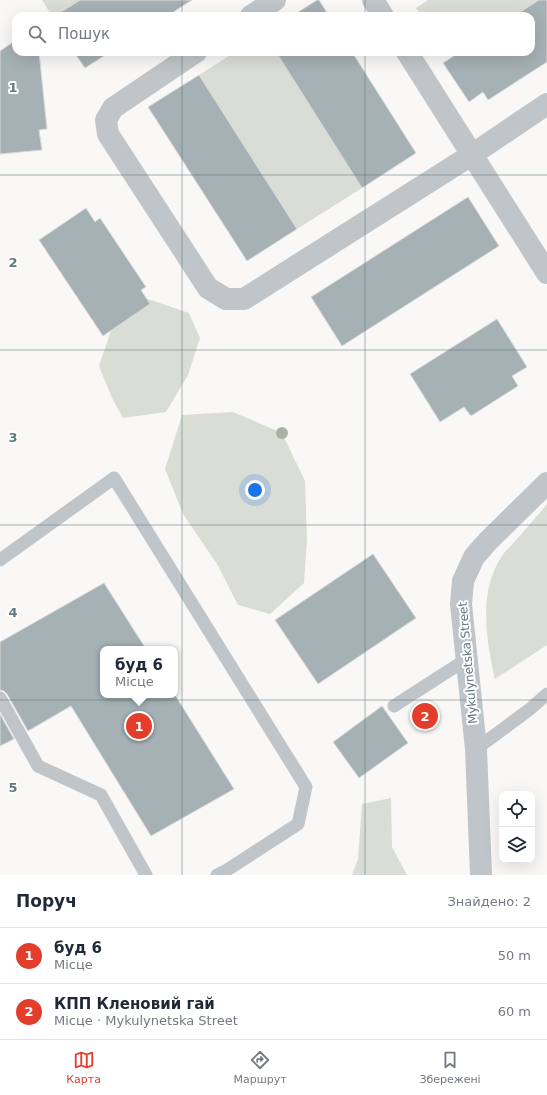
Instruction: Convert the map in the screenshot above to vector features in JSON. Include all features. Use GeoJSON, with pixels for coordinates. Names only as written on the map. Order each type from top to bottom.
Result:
{"type":"FeatureCollection","features":[{"type":"Feature","properties":{"kind":"street"},"geometry":{"type":"LineString","coordinates":[[257,12],[275,0]]}},
{"type":"Feature","properties":{"kind":"street"},"geometry":{"type":"LineString","coordinates":[[373,0],[380,12]]}},
{"type":"Feature","properties":{"kind":"street"},"geometry":{"type":"LineString","coordinates":[[190,56],[113,108],[106,120],[108,134],[208,288],[226,299],[244,299],[472,154],[547,104]]}},
{"type":"Feature","properties":{"kind":"street"},"geometry":{"type":"LineString","coordinates":[[410,56],[547,273]]}},
{"type":"Feature","properties":{"kind":"street","name":"Mykulynetska Street"},"geometry":{"type":"LineString","coordinates":[[482,875],[476,748],[461,604],[463,581],[474,557],[547,482]]}},
{"type":"Feature","properties":{"kind":"lane"},"geometry":{"type":"LineString","coordinates":[[0,560],[114,478],[306,787],[298,824],[217,875]]}},
{"type":"Feature","properties":{"kind":"lane"},"geometry":{"type":"LineString","coordinates":[[394,706],[467,659]]}},
{"type":"Feature","properties":{"kind":"lane"},"geometry":{"type":"LineString","coordinates":[[476,748],[530,709],[547,694]]}},
{"type":"Feature","properties":{"kind":"lane"},"geometry":{"type":"LineString","coordinates":[[0,698],[38,766],[101,795],[146,875]]}},
{"type":"Feature","properties":{"kind":"shaded area"},"geometry":{"type":"Polygon","coordinates":[[[42,0],[80,0],[61,12],[50,12],[42,0]]]}},
{"type":"Feature","properties":{"kind":"shaded area"},"geometry":{"type":"Polygon","coordinates":[[[428,0],[539,0],[520,12],[419,12],[416,8],[428,0]]]}},
{"type":"Feature","properties":{"kind":"shaded area"},"geometry":{"type":"Polygon","coordinates":[[[229,56],[279,56],[362,188],[297,229],[199,75],[229,56]]]}},
{"type":"Feature","properties":{"kind":"shaded area"},"geometry":{"type":"Polygon","coordinates":[[[142,297],[189,313],[200,338],[188,375],[166,412],[123,418],[112,398],[99,366],[113,325],[142,297]]]}},
{"type":"Feature","properties":{"kind":"shaded area"},"geometry":{"type":"Polygon","coordinates":[[[233,412],[282,433],[305,481],[307,539],[304,583],[270,614],[238,605],[217,564],[183,514],[165,469],[182,415],[233,412]]]}},
{"type":"Feature","properties":{"kind":"shaded area"},"geometry":{"type":"Polygon","coordinates":[[[547,504],[547,645],[495,679],[489,648],[486,616],[487,600],[494,570],[505,552],[547,504]]]}},
{"type":"Feature","properties":{"kind":"shaded area"},"geometry":{"type":"Polygon","coordinates":[[[391,798],[392,847],[407,875],[352,875],[358,859],[362,804],[391,798]]]}},
{"type":"Feature","properties":{"kind":"building"},"geometry":{"type":"Polygon","coordinates":[[[80,0],[192,0],[173,12],[61,12],[80,0]]]}},
{"type":"Feature","properties":{"kind":"building"},"geometry":{"type":"Polygon","coordinates":[[[319,0],[326,12],[298,12],[319,0]]]}},
{"type":"Feature","properties":{"kind":"building"},"geometry":{"type":"Polygon","coordinates":[[[539,0],[547,0],[547,62],[488,100],[483,92],[469,102],[443,63],[454,56],[535,56],[535,12],[520,12],[539,0]]]}},
{"type":"Feature","properties":{"kind":"building"},"geometry":{"type":"Polygon","coordinates":[[[12,43],[12,56],[39,56],[47,129],[39,130],[42,150],[0,154],[0,51],[12,43]]]}},
{"type":"Feature","properties":{"kind":"building"},"geometry":{"type":"Polygon","coordinates":[[[77,56],[104,56],[85,68],[77,56]]]}},
{"type":"Feature","properties":{"kind":"building"},"geometry":{"type":"Polygon","coordinates":[[[279,56],[355,56],[416,153],[362,188],[279,56]]]}},
{"type":"Feature","properties":{"kind":"building"},"geometry":{"type":"Polygon","coordinates":[[[199,75],[297,229],[247,261],[148,107],[199,75]]]}},
{"type":"Feature","properties":{"kind":"building"},"geometry":{"type":"Polygon","coordinates":[[[468,197],[499,246],[342,346],[311,297],[468,197]]]}},
{"type":"Feature","properties":{"kind":"building"},"geometry":{"type":"Polygon","coordinates":[[[86,208],[95,222],[100,218],[146,287],[141,290],[150,304],[103,336],[39,240],[86,208]]]}},
{"type":"Feature","properties":{"kind":"building"},"geometry":{"type":"Polygon","coordinates":[[[497,319],[527,367],[512,376],[518,386],[471,416],[464,407],[440,422],[410,374],[497,319]]]}},
{"type":"Feature","properties":{"kind":"building"},"geometry":{"type":"Polygon","coordinates":[[[373,554],[416,618],[318,684],[275,620],[373,554]]]}},
{"type":"Feature","properties":{"kind":"building"},"geometry":{"type":"Polygon","coordinates":[[[104,583],[144,646],[100,646],[100,698],[177,698],[234,789],[151,836],[71,706],[28,731],[7,694],[0,690],[0,642],[104,583]]]}},
{"type":"Feature","properties":{"kind":"building"},"geometry":{"type":"Polygon","coordinates":[[[382,706],[408,743],[359,778],[333,742],[382,706]]]}},
{"type":"Feature","properties":{"kind":"building"},"geometry":{"type":"Polygon","coordinates":[[[0,714],[14,739],[0,746],[0,714]]]}},
{"type":"Feature","properties":{"kind":"place","name":"КПП Кленовий гай"},"geometry":{"type":"Point","coordinates":[425,716]}},
{"type":"Feature","properties":{"kind":"place","name":"буд 6"},"geometry":{"type":"Point","coordinates":[139,726]}}]}
